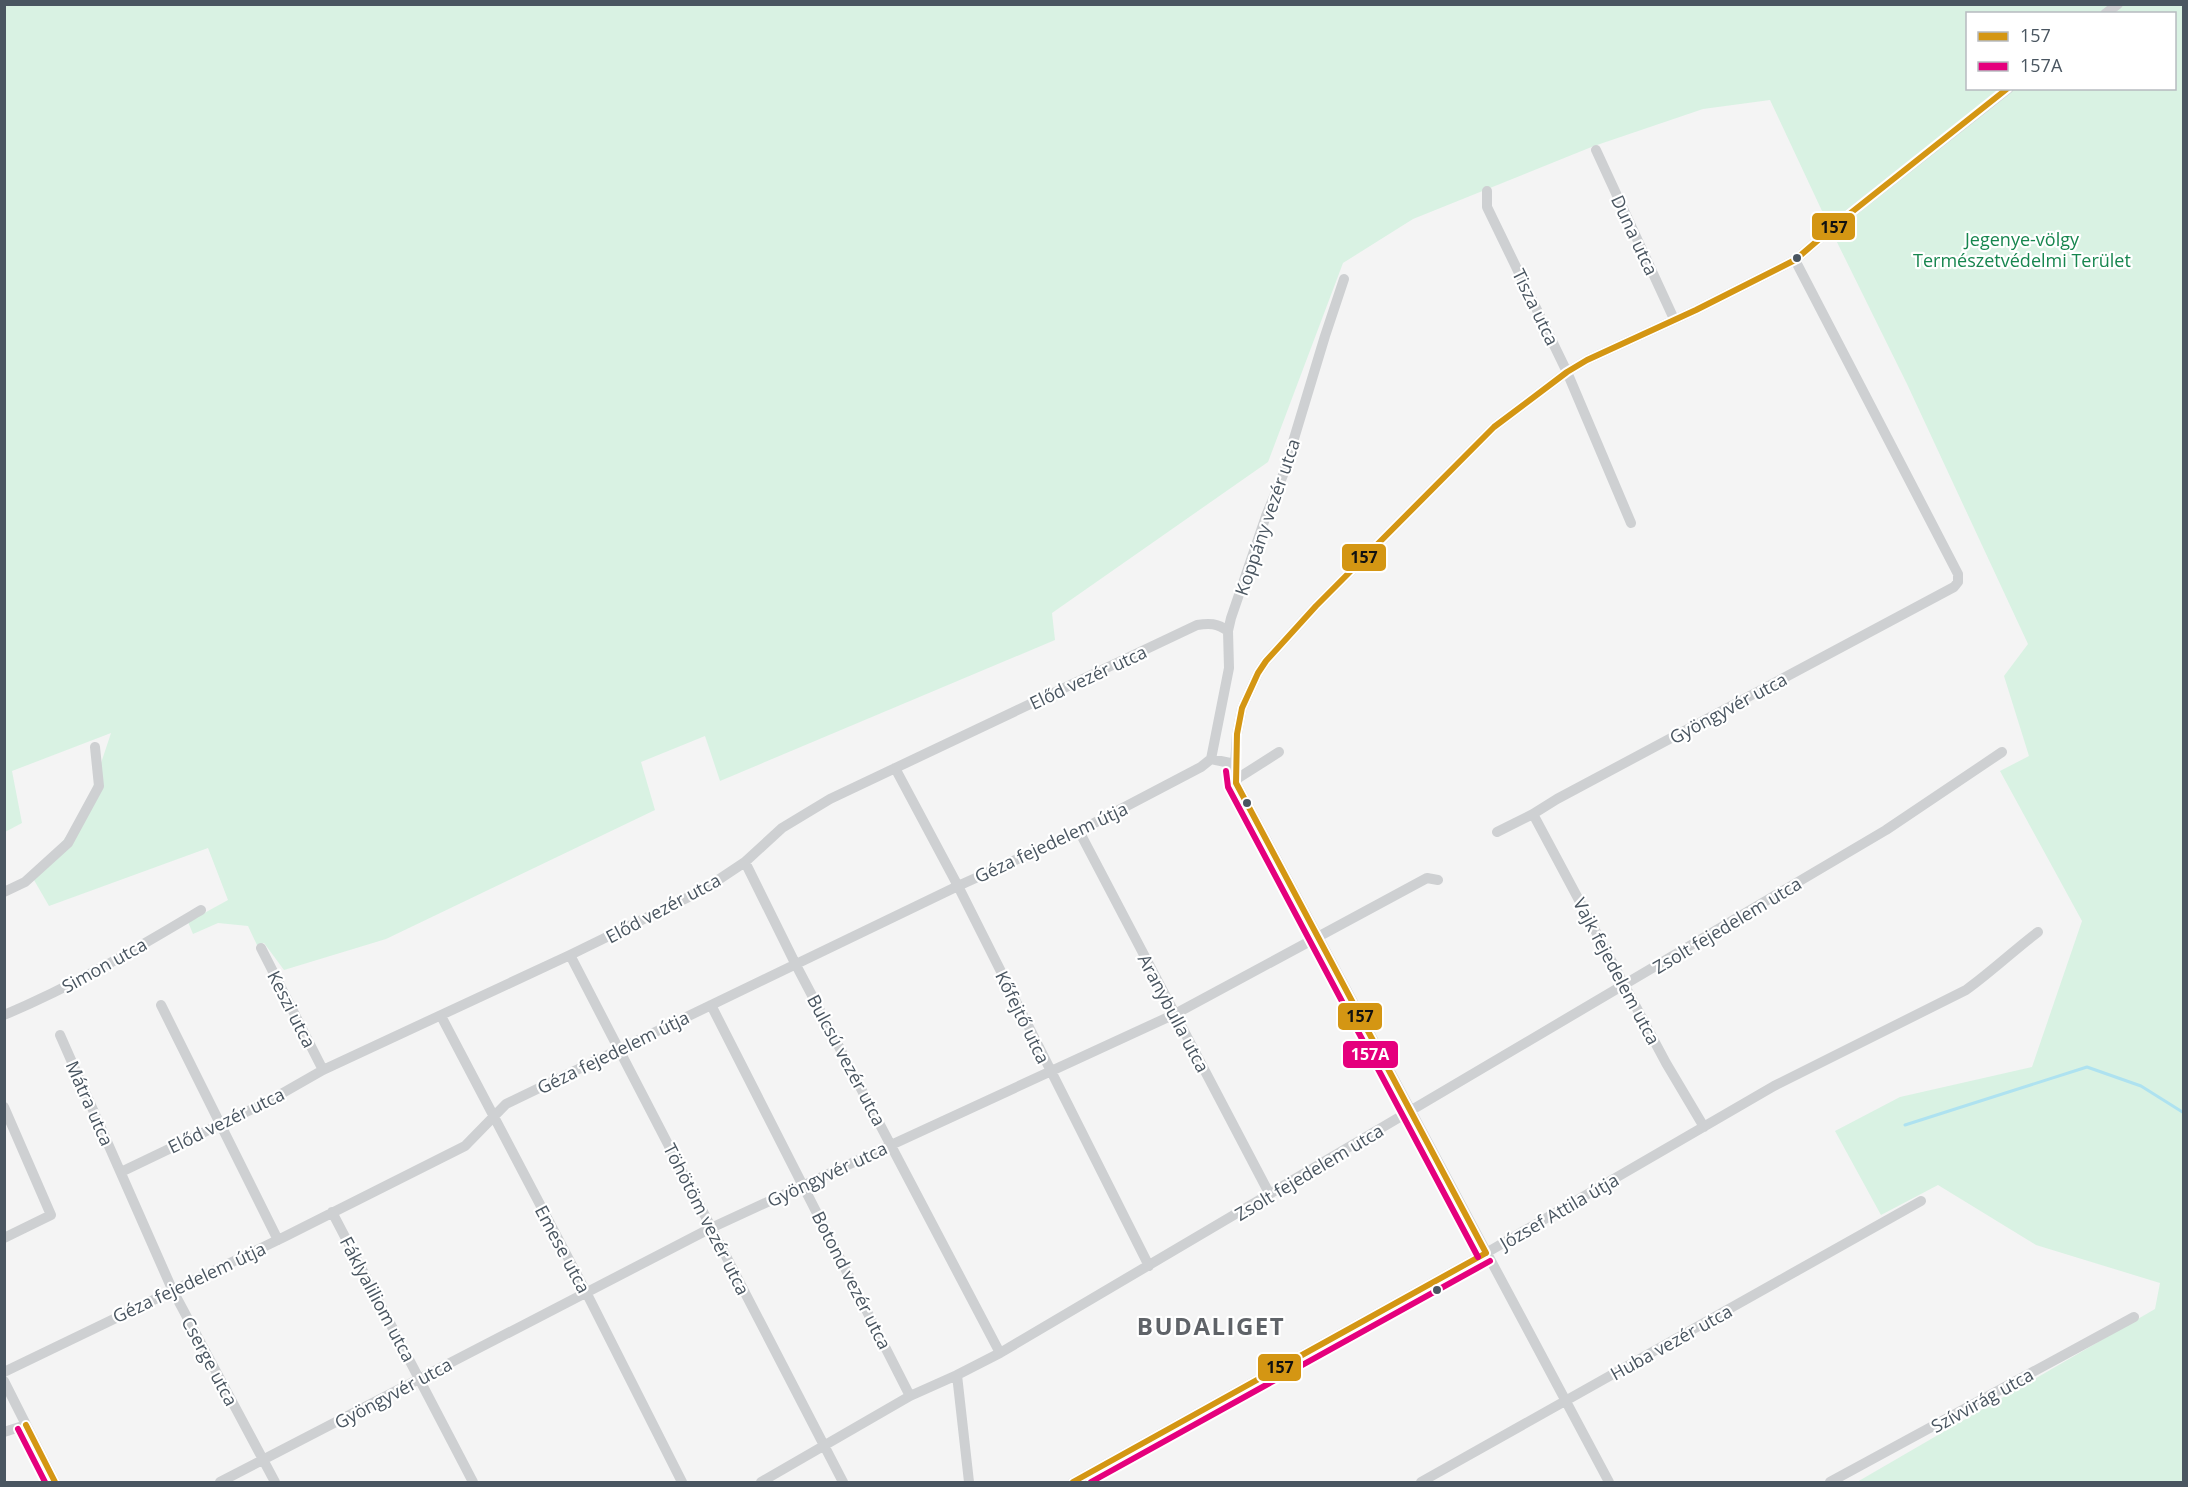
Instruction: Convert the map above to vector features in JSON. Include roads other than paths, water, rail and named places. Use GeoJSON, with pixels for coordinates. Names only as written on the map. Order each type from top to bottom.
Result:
{"type":"FeatureCollection","features":[{"type":"Feature","properties":{"kind":"street"},"geometry":{"type":"LineString","coordinates":[[1609,1482],[1235,780],[1237,734],[1242,708],[1266,661],[1316,606],[1494,427],[1567,372],[1795,260],[1838,223],[2006,90]]}},
{"type":"Feature","properties":{"kind":"street","name":"Duna utca"},"geometry":{"type":"LineString","coordinates":[[1596,150],[1674,319]]}},
{"type":"Feature","properties":{"kind":"street","name":"Tisza utca"},"geometry":{"type":"LineString","coordinates":[[1487,191],[1487,207],[1567,372],[1631,523]]}},
{"type":"Feature","properties":{"kind":"street","name":"Gyöngyvér utca"},"geometry":{"type":"LineString","coordinates":[[1497,832],[1954,587],[1958,582],[1958,574],[1922,501],[1795,260]]}},
{"type":"Feature","properties":{"kind":"street","name":"Koppány vezér utca"},"geometry":{"type":"LineString","coordinates":[[1211,759],[1229,668],[1228,631],[1266,516],[1288,459],[1344,279]]}},
{"type":"Feature","properties":{"kind":"street","name":"Előd vezér utca"},"geometry":{"type":"LineString","coordinates":[[121,1172],[267,1102],[323,1070],[704,890],[745,862],[782,828],[830,799],[1197,625],[1212,623],[1228,631]]}},
{"type":"Feature","properties":{"kind":"street"},"geometry":{"type":"LineString","coordinates":[[4,892],[25,882],[68,843],[99,786],[95,747]]}},
{"type":"Feature","properties":{"kind":"street"},"geometry":{"type":"LineString","coordinates":[[1235,780],[1279,752]]}},
{"type":"Feature","properties":{"kind":"street","name":"Zsolt fejedelem utca"},"geometry":{"type":"LineString","coordinates":[[760,1482],[910,1395],[1000,1353],[1270,1195],[1886,830],[2002,752]]}},
{"type":"Feature","properties":{"kind":"street"},"geometry":{"type":"LineString","coordinates":[[1211,759],[1235,764]]}},
{"type":"Feature","properties":{"kind":"street","name":"Géza fejedelem útja"},"geometry":{"type":"LineString","coordinates":[[4,1372],[278,1240],[465,1146],[506,1104],[958,886],[1079,831],[1201,767],[1211,759]]}},
{"type":"Feature","properties":{"kind":"street","name":"Kőfejtő utca"},"geometry":{"type":"LineString","coordinates":[[895,768],[958,886],[1149,1266]]}},
{"type":"Feature","properties":{"kind":"street","name":"Vajk fejedelem utca"},"geometry":{"type":"LineString","coordinates":[[1533,814],[1666,1063],[1704,1127]]}},
{"type":"Feature","properties":{"kind":"street","name":"Aranybulla utca"},"geometry":{"type":"LineString","coordinates":[[1079,831],[1270,1195]]}},
{"type":"Feature","properties":{"kind":"street","name":"Bulcsú vezér utca"},"geometry":{"type":"LineString","coordinates":[[745,862],[796,966],[1000,1353]]}},
{"type":"Feature","properties":{"kind":"street","name":"Gyöngyvér utca"},"geometry":{"type":"LineString","coordinates":[[220,1482],[711,1228],[1175,1014],[1427,878],[1437,880]]}},
{"type":"Feature","properties":{"kind":"street","name":"Simon utca"},"geometry":{"type":"LineString","coordinates":[[4,1015],[30,1005],[104,968],[201,910]]}},
{"type":"Feature","properties":{"kind":"street","name":"József Attila útja"},"geometry":{"type":"LineString","coordinates":[[1073,1482],[1486,1253],[1823,1060],[1966,990],[1988,975],[2012,951],[2038,932]]}},
{"type":"Feature","properties":{"kind":"street","name":"Keszi utca"},"geometry":{"type":"LineString","coordinates":[[261,948],[323,1070]]}},
{"type":"Feature","properties":{"kind":"street","name":"Töhötöm vezér utca"},"geometry":{"type":"LineString","coordinates":[[570,955],[843,1482]]}},
{"type":"Feature","properties":{"kind":"street"},"geometry":{"type":"LineString","coordinates":[[161,1005],[278,1240]]}},
{"type":"Feature","properties":{"kind":"street","name":"Botond vezér utca"},"geometry":{"type":"LineString","coordinates":[[711,1005],[910,1395]]}},
{"type":"Feature","properties":{"kind":"street","name":"Emese utca"},"geometry":{"type":"LineString","coordinates":[[441,1016],[586,1292],[682,1482]]}},
{"type":"Feature","properties":{"kind":"street","name":"Mátra utca"},"geometry":{"type":"LineString","coordinates":[[60,1035],[121,1172]]}},
{"type":"Feature","properties":{"kind":"street"},"geometry":{"type":"LineString","coordinates":[[4,1107],[51,1215],[4,1238]]}},
{"type":"Feature","properties":{"kind":"street","name":"Cserge utca"},"geometry":{"type":"LineString","coordinates":[[121,1172],[172,1290],[275,1482]]}},
{"type":"Feature","properties":{"kind":"street","name":"Huba vezér utca"},"geometry":{"type":"LineString","coordinates":[[1421,1482],[1921,1201]]}},
{"type":"Feature","properties":{"kind":"street","name":"Fáklyaliliom utca"},"geometry":{"type":"LineString","coordinates":[[332,1212],[473,1482]]}},
{"type":"Feature","properties":{"kind":"street","name":"Szívvirág utca"},"geometry":{"type":"LineString","coordinates":[[1830,1482],[2134,1317]]}},
{"type":"Feature","properties":{"kind":"street"},"geometry":{"type":"LineString","coordinates":[[957,1375],[969,1482]]}},
{"type":"Feature","properties":{"kind":"street"},"geometry":{"type":"LineString","coordinates":[[4,1381],[55,1482]]}},
{"type":"Feature","properties":{"kind":"street"},"geometry":{"type":"LineString","coordinates":[[4,1432],[26,1425]]}},
{"type":"Feature","properties":{"kind":"waterway"},"geometry":{"type":"LineString","coordinates":[[1905,1125],[2087,1067],[2141,1086],[2184,1113]]}},
{"type":"Feature","properties":{"kind":"district","name":"BUDALIGET"},"geometry":{"type":"Point","coordinates":[1211,1325]}},
{"type":"Feature","properties":{"kind":"park label","name":"Jegenye-völgy Természetvédelmi Terület"},"geometry":{"type":"Point","coordinates":[2022,249]}}]}
